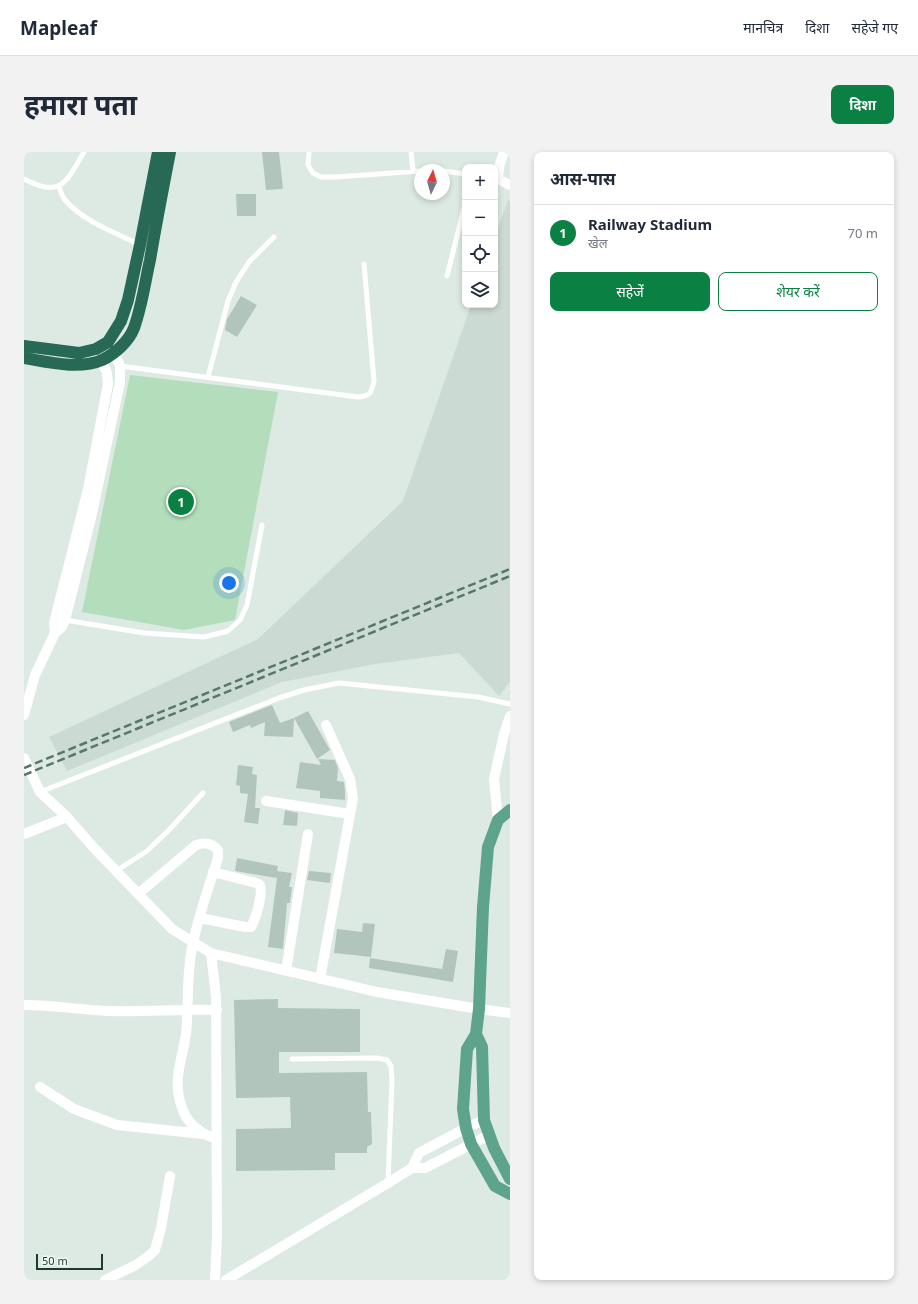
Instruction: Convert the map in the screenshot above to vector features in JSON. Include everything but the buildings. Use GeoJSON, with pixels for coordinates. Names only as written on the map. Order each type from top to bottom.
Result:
{"type":"FeatureCollection","features":[{"type":"Feature","properties":{"kind":"highway"},"geometry":{"type":"LineString","coordinates":[[111,348],[128,300],[158,152]]}},
{"type":"Feature","properties":{"kind":"highway"},"geometry":{"type":"LineString","coordinates":[[24,358],[81,365],[127,340],[134,329],[143,293],[170,152]]}},
{"type":"Feature","properties":{"kind":"highway"},"geometry":{"type":"LineString","coordinates":[[24,346],[99,355]]}},
{"type":"Feature","properties":{"kind":"main road"},"geometry":{"type":"LineString","coordinates":[[510,810],[498,820],[488,847],[483,907],[479,1009],[476,1034],[467,1049],[463,1109],[466,1128],[471,1144],[495,1186],[510,1194]]}},
{"type":"Feature","properties":{"kind":"main road"},"geometry":{"type":"LineString","coordinates":[[476,1034],[482,1047],[484,1120],[489,1135],[510,1179]]}},
{"type":"Feature","properties":{"kind":"street"},"geometry":{"type":"LineString","coordinates":[[498,173],[504,152]]}},
{"type":"Feature","properties":{"kind":"street"},"geometry":{"type":"LineString","coordinates":[[498,179],[510,185]]}},
{"type":"Feature","properties":{"kind":"street"},"geometry":{"type":"LineString","coordinates":[[24,715],[35,675],[55,633],[62,627],[65,620],[91,518],[120,382],[120,366],[111,348]]}},
{"type":"Feature","properties":{"kind":"street"},"geometry":{"type":"LineString","coordinates":[[55,633],[54,623],[88,489],[108,384],[107,373],[99,355]]}},
{"type":"Feature","properties":{"kind":"street"},"geometry":{"type":"LineString","coordinates":[[24,680],[35,675]]}},
{"type":"Feature","properties":{"kind":"street"},"geometry":{"type":"LineString","coordinates":[[498,820],[494,778],[504,734],[510,716]]}},
{"type":"Feature","properties":{"kind":"street"},"geometry":{"type":"LineString","coordinates":[[320,979],[353,798],[350,779],[326,725]]}},
{"type":"Feature","properties":{"kind":"street"},"geometry":{"type":"LineString","coordinates":[[24,758],[40,792],[67,817],[93,847],[172,929],[211,953],[377,992],[510,1013]]}},
{"type":"Feature","properties":{"kind":"street"},"geometry":{"type":"LineString","coordinates":[[266,801],[350,814]]}},
{"type":"Feature","properties":{"kind":"street"},"geometry":{"type":"LineString","coordinates":[[24,834],[67,817]]}},
{"type":"Feature","properties":{"kind":"street"},"geometry":{"type":"LineString","coordinates":[[286,971],[308,834]]}},
{"type":"Feature","properties":{"kind":"street"},"geometry":{"type":"LineString","coordinates":[[138,894],[196,845],[203,843],[214,845],[218,850],[218,858],[193,943],[190,960],[188,1009],[185,1036],[178,1074],[178,1091],[182,1109],[192,1125],[203,1134]]}},
{"type":"Feature","properties":{"kind":"street"},"geometry":{"type":"LineString","coordinates":[[200,918],[246,928],[251,927],[254,922],[261,890],[260,885],[214,872]]}},
{"type":"Feature","properties":{"kind":"street"},"geometry":{"type":"LineString","coordinates":[[211,953],[216,997],[217,1237],[215,1280]]}},
{"type":"Feature","properties":{"kind":"street"},"geometry":{"type":"LineString","coordinates":[[24,1005],[107,1011],[188,1009],[216,1010]]}},
{"type":"Feature","properties":{"kind":"street"},"geometry":{"type":"LineString","coordinates":[[40,1087],[74,1109],[117,1125],[203,1134],[217,1139]]}},
{"type":"Feature","properties":{"kind":"street"},"geometry":{"type":"LineString","coordinates":[[231,1278],[388,1184],[412,1168],[419,1153],[484,1120]]}},
{"type":"Feature","properties":{"kind":"street"},"geometry":{"type":"LineString","coordinates":[[412,1168],[425,1168],[489,1135]]}},
{"type":"Feature","properties":{"kind":"street"},"geometry":{"type":"LineString","coordinates":[[106,1280],[136,1265],[155,1250],[161,1228],[170,1176]]}},
{"type":"Feature","properties":{"kind":"lane"},"geometry":{"type":"LineString","coordinates":[[24,179],[37,186],[49,188],[59,186],[69,178],[84,152]]}},
{"type":"Feature","properties":{"kind":"lane"},"geometry":{"type":"LineString","coordinates":[[309,152],[308,165],[313,173],[321,177],[412,171],[411,152]]}},
{"type":"Feature","properties":{"kind":"lane"},"geometry":{"type":"LineString","coordinates":[[450,172],[462,174]]}},
{"type":"Feature","properties":{"kind":"lane"},"geometry":{"type":"LineString","coordinates":[[59,186],[64,199],[75,209],[96,224],[140,245]]}},
{"type":"Feature","properties":{"kind":"lane"},"geometry":{"type":"LineString","coordinates":[[447,276],[462,216]]}},
{"type":"Feature","properties":{"kind":"lane"},"geometry":{"type":"LineString","coordinates":[[208,378],[228,301],[236,282],[250,262],[274,237]]}},
{"type":"Feature","properties":{"kind":"lane"},"geometry":{"type":"LineString","coordinates":[[120,366],[358,397],[367,396],[372,391],[374,381],[364,264]]}},
{"type":"Feature","properties":{"kind":"lane"},"geometry":{"type":"LineString","coordinates":[[65,620],[144,633],[196,637],[204,637],[228,631],[240,620],[247,605],[262,525]]}},
{"type":"Feature","properties":{"kind":"lane"},"geometry":{"type":"LineString","coordinates":[[40,792],[279,698],[304,690],[332,684],[339,683],[436,692],[478,697],[510,704]]}},
{"type":"Feature","properties":{"kind":"lane"},"geometry":{"type":"LineString","coordinates":[[116,871],[147,851],[204,793]]}},
{"type":"Feature","properties":{"kind":"lane"},"geometry":{"type":"LineString","coordinates":[[292,1059],[378,1058],[387,1060],[392,1066],[388,1184]]}},
{"type":"Feature","properties":{"kind":"shaded area"},"geometry":{"type":"Polygon","coordinates":[[[508,200],[510,201],[510,682],[499,696],[459,653],[375,664],[282,682],[67,771],[49,737],[258,639],[403,501],[470,308],[498,308],[498,228],[508,200]]]}},
{"type":"Feature","properties":{"kind":"green space"},"geometry":{"type":"Polygon","coordinates":[[[130,375],[278,392],[235,620],[184,630],[82,612],[130,375]]]}},
{"type":"Feature","properties":{"kind":"railway"},"geometry":{"type":"LineString","coordinates":[[24,768],[510,569]]}},
{"type":"Feature","properties":{"kind":"railway"},"geometry":{"type":"LineString","coordinates":[[24,775],[510,576]]}},
{"type":"Feature","properties":{"kind":"place","name":"Railway Stadium"},"geometry":{"type":"Point","coordinates":[181,502]}}]}
